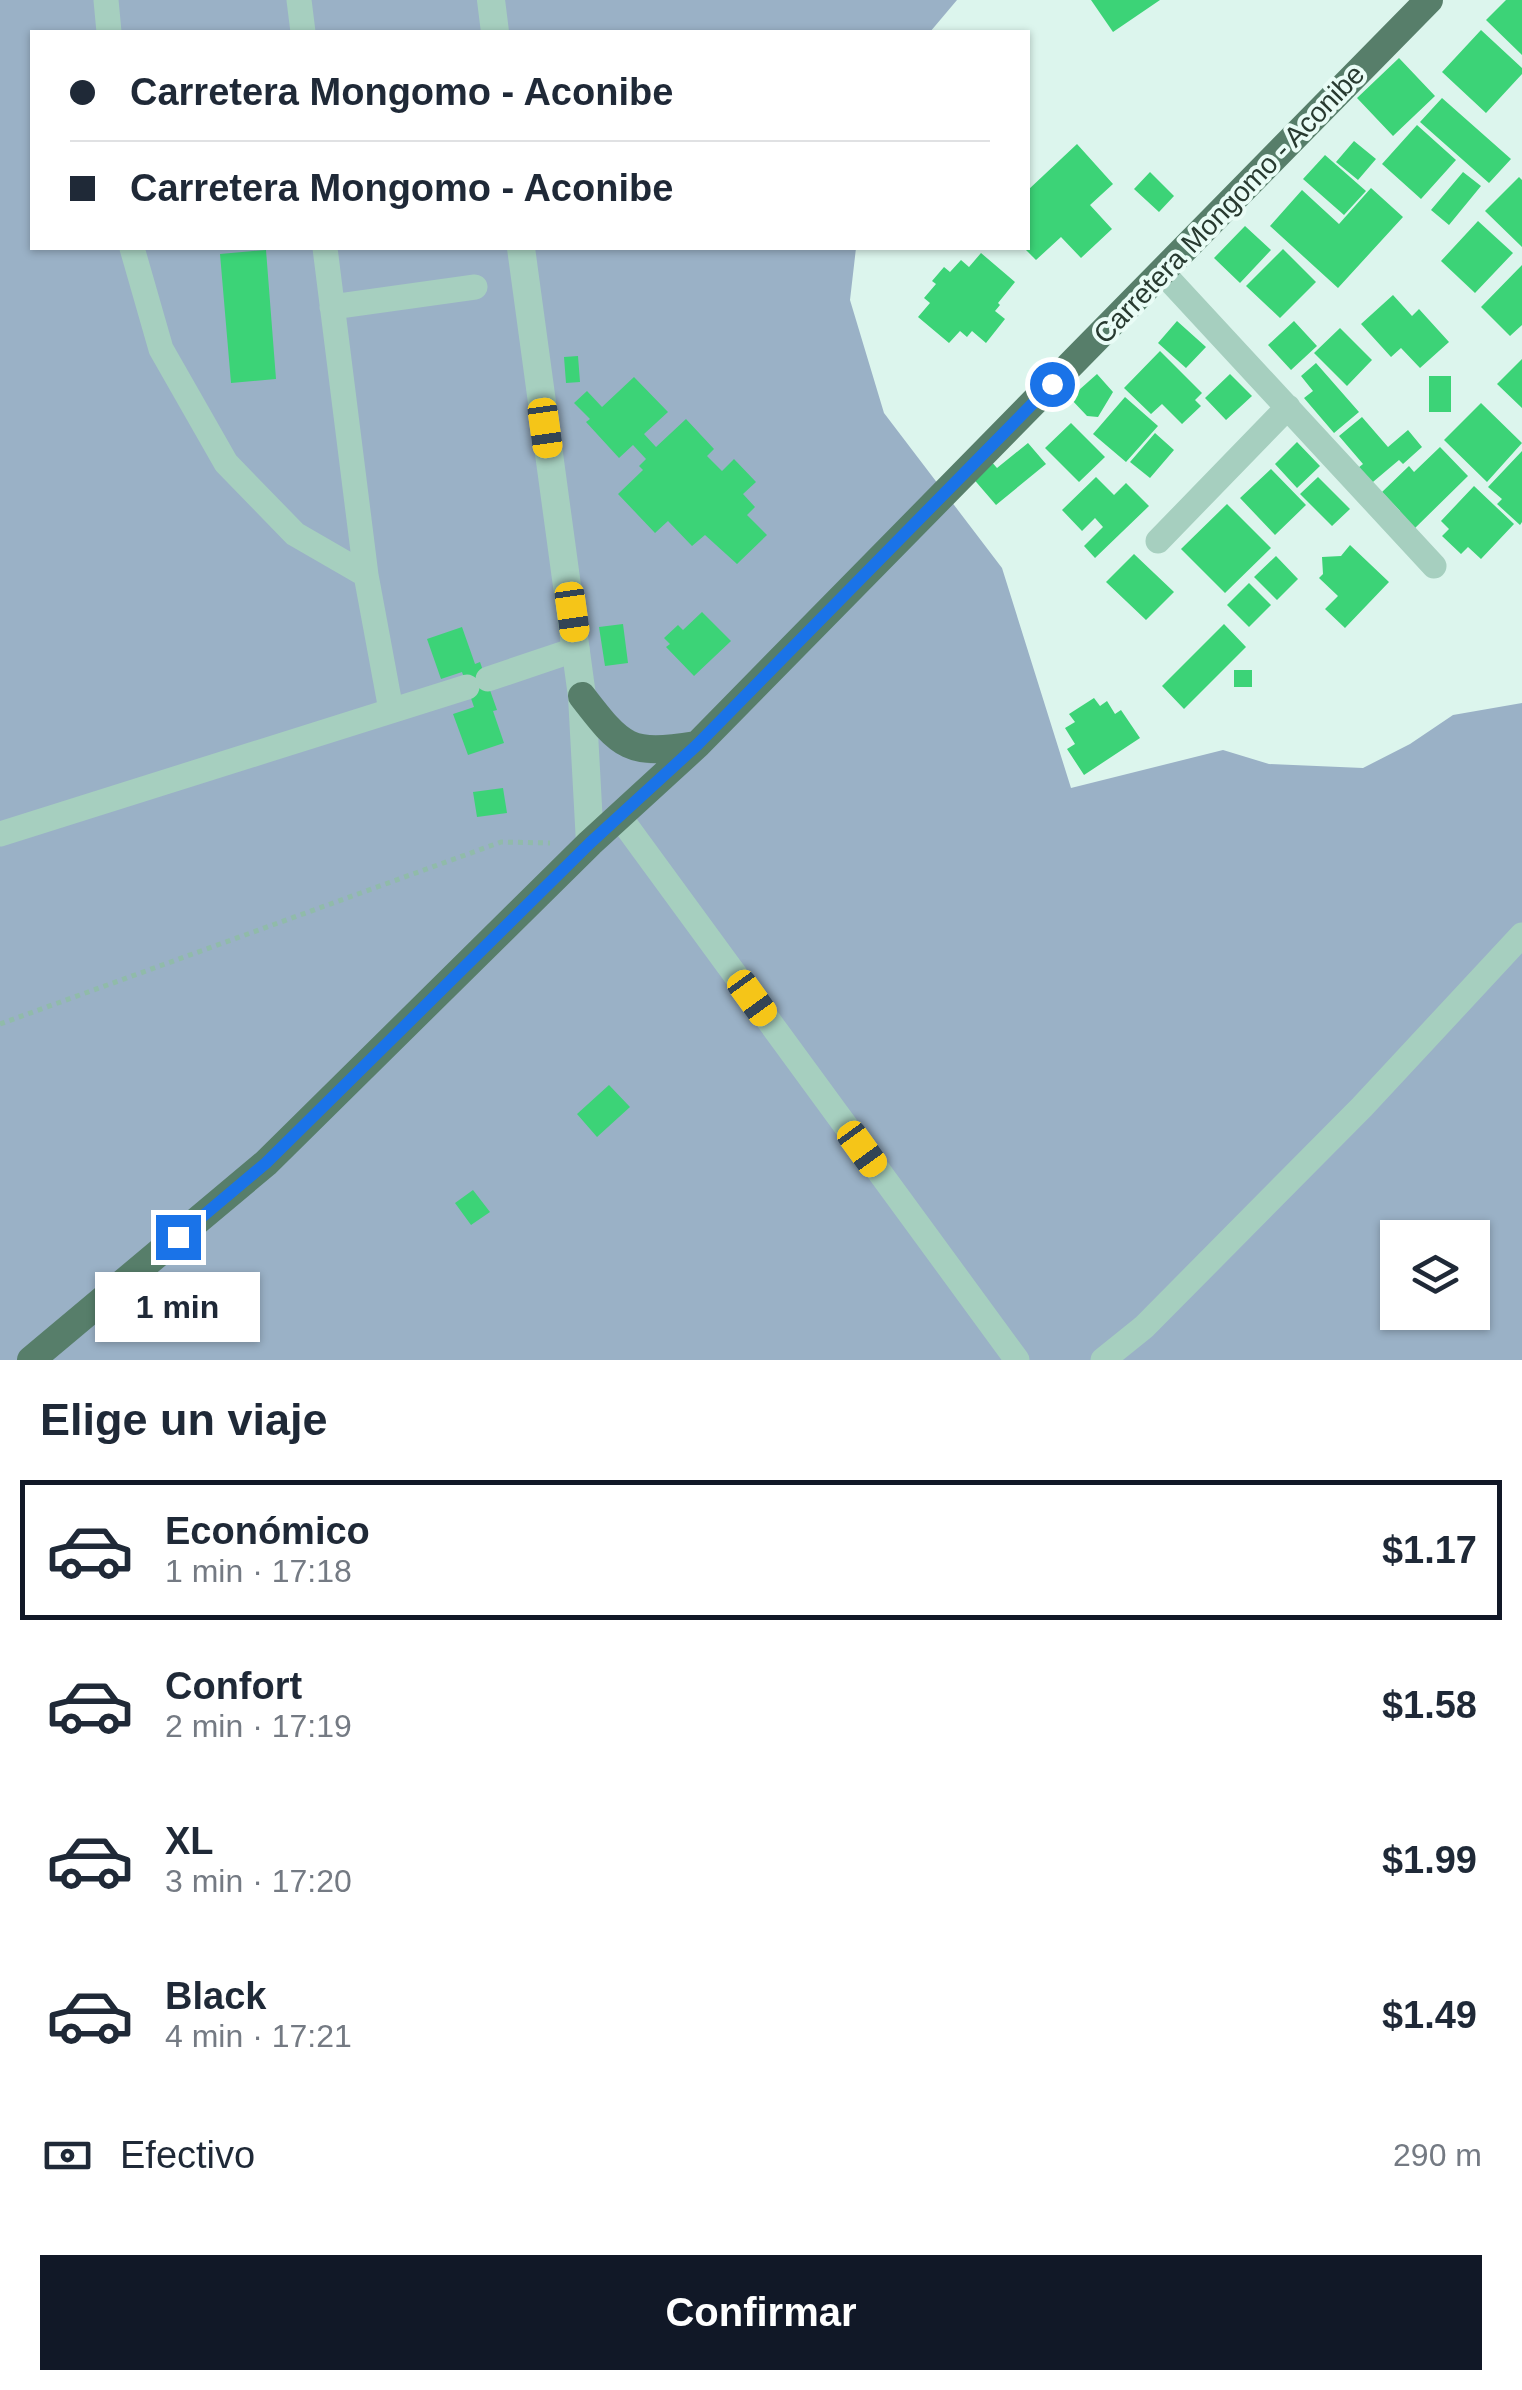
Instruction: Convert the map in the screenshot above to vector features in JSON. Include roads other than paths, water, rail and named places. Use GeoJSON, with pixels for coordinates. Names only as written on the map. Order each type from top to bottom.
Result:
{"type":"FeatureCollection","features":[{"type":"Feature","properties":{"kind":"main road","name":"Carretera Mongomo - Aconibe"},"geometry":{"type":"LineString","coordinates":[[31,1360],[266,1163],[590,843],[697,745],[1429,0]]}},
{"type":"Feature","properties":{"kind":"main road"},"geometry":{"type":"LineString","coordinates":[[582,696],[616,738],[637,749],[697,745]]}},
{"type":"Feature","properties":{"kind":"street"},"geometry":{"type":"LineString","coordinates":[[106,0],[110,30]]}},
{"type":"Feature","properties":{"kind":"street"},"geometry":{"type":"LineString","coordinates":[[299,0],[302,30]]}},
{"type":"Feature","properties":{"kind":"street"},"geometry":{"type":"LineString","coordinates":[[492,0],[495,30]]}},
{"type":"Feature","properties":{"kind":"street"},"geometry":{"type":"LineString","coordinates":[[133,250],[162,349],[226,463],[295,534],[366,576]]}},
{"type":"Feature","properties":{"kind":"street"},"geometry":{"type":"LineString","coordinates":[[325,250],[366,576],[391,710]]}},
{"type":"Feature","properties":{"kind":"street"},"geometry":{"type":"LineString","coordinates":[[520,250],[577,649],[590,843]]}},
{"type":"Feature","properties":{"kind":"street"},"geometry":{"type":"LineString","coordinates":[[1162,272],[1434,566]]}},
{"type":"Feature","properties":{"kind":"street"},"geometry":{"type":"LineString","coordinates":[[332,307],[475,287]]}},
{"type":"Feature","properties":{"kind":"street"},"geometry":{"type":"LineString","coordinates":[[1158,541],[1288,408]]}},
{"type":"Feature","properties":{"kind":"street"},"geometry":{"type":"LineString","coordinates":[[0,834],[577,649]]}},
{"type":"Feature","properties":{"kind":"street"},"geometry":{"type":"LineString","coordinates":[[619,816],[1017,1360]]}},
{"type":"Feature","properties":{"kind":"street"},"geometry":{"type":"LineString","coordinates":[[1104,1360],[1144,1327],[1362,1107],[1522,935]]}}]}
